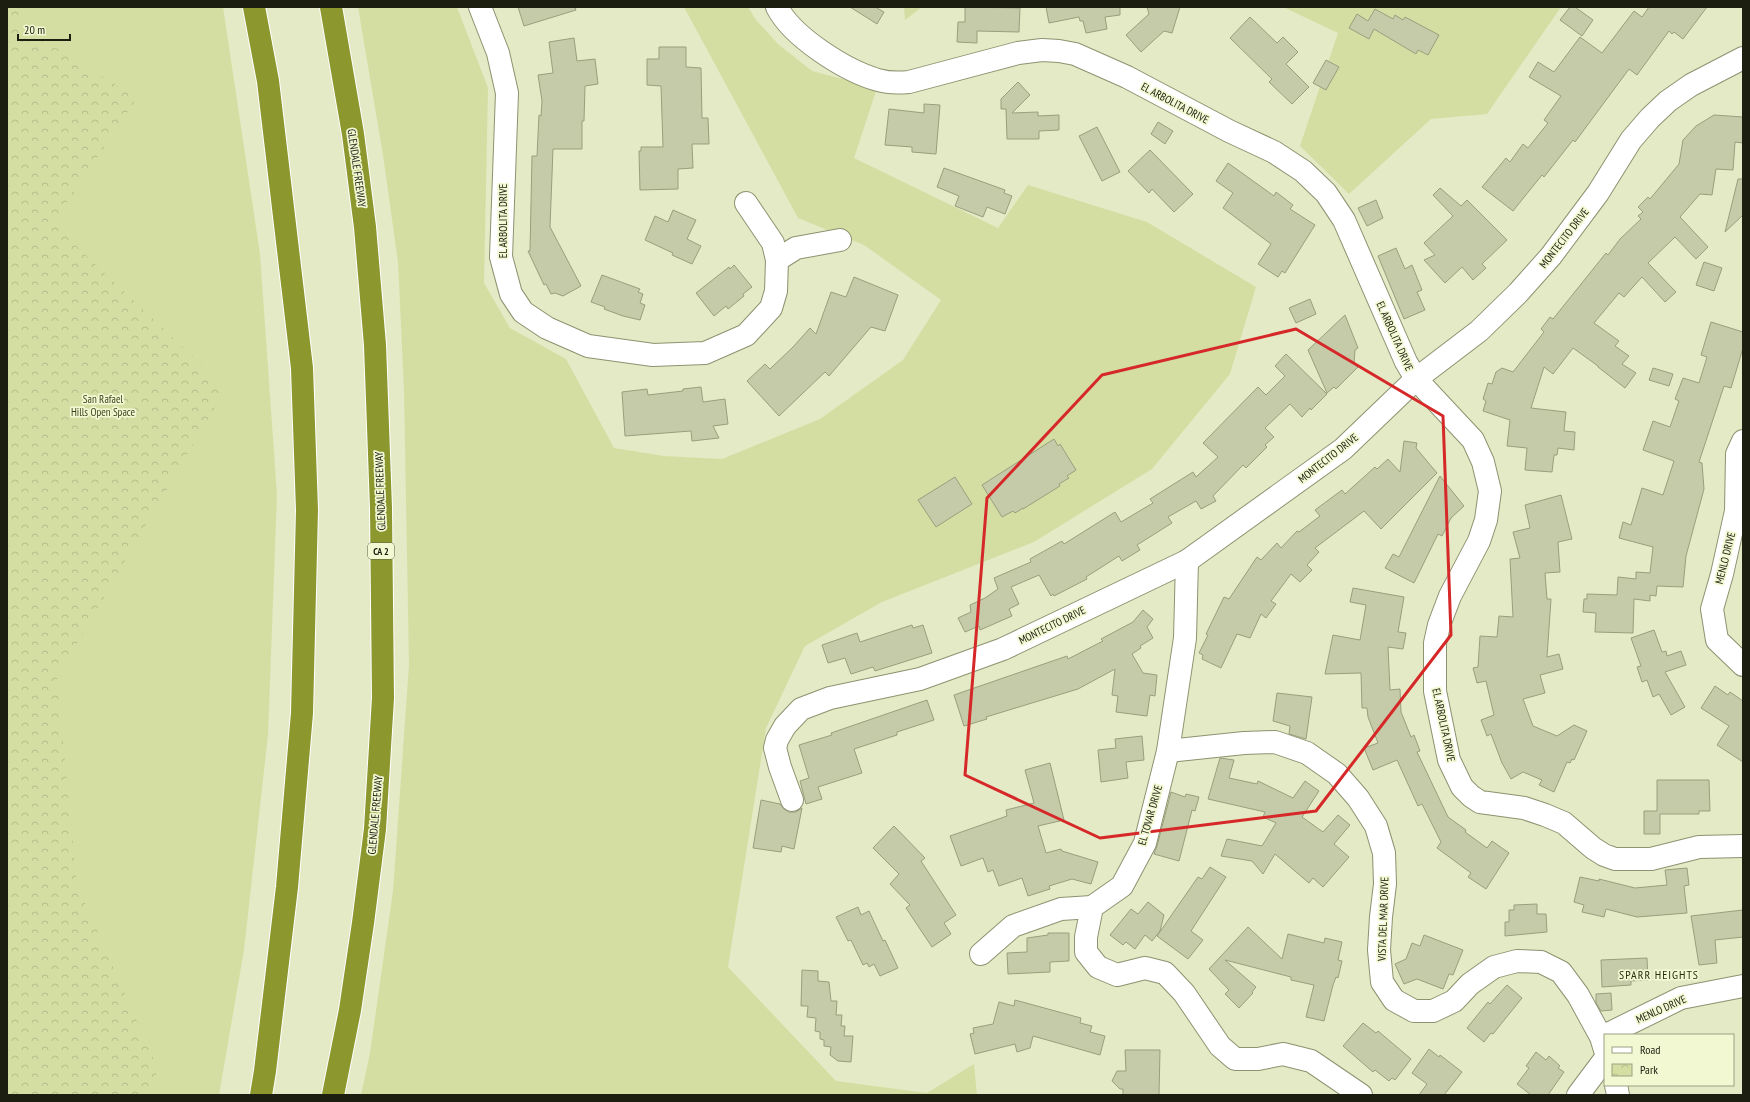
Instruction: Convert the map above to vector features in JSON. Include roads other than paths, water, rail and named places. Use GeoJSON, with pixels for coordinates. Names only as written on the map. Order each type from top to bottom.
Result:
{"type":"FeatureCollection","features":[{"type":"Feature","properties":{"kind":"highway"},"geometry":{"type":"LineString","coordinates":[[254,7],[268,81],[302,368],[306,510],[301,721],[287,887],[265,1071],[260,1095]]}},
{"type":"Feature","properties":{"kind":"highway","name":"GLENDALE FREEWAY"},"geometry":{"type":"LineString","coordinates":[[331,7],[353,134],[365,228],[375,345],[381,508],[383,698],[375,829],[350,1010],[333,1095]]}},
{"type":"Feature","properties":{"kind":"street","name":"EL ARBOLITA DRIVE"},"geometry":{"type":"LineString","coordinates":[[480,7],[498,53],[506,94],[501,257],[511,294],[523,312],[547,328],[588,346],[653,355],[705,353],[746,335],[771,308],[776,291],[777,260],[774,243],[746,203]]}},
{"type":"Feature","properties":{"kind":"street","name":"EL ARBOLITA DRIVE"},"geometry":{"type":"LineString","coordinates":[[776,7],[794,30],[811,45],[861,74],[879,81],[894,83],[909,82],[1018,53],[1042,50],[1075,54],[1127,77],[1229,131],[1274,152],[1303,171],[1326,193],[1344,220],[1406,362],[1416,379],[1473,440],[1483,462],[1490,491],[1486,520],[1479,541],[1450,596],[1434,643],[1435,691],[1449,760],[1462,787],[1470,796],[1480,802],[1524,808],[1564,823],[1593,848],[1604,855],[1615,859],[1651,859],[1699,847],[1743,846]]}},
{"type":"Feature","properties":{"kind":"street","name":"MONTECITO DRIVE"},"geometry":{"type":"LineString","coordinates":[[792,800],[776,758],[775,748],[777,740],[785,726],[801,709],[830,698],[920,679],[1003,649],[1187,561],[1343,449],[1416,379],[1479,331],[1523,288],[1551,256],[1594,199],[1632,140],[1650,118],[1668,101],[1691,85],[1743,58]]}},
{"type":"Feature","properties":{"kind":"street"},"geometry":{"type":"LineString","coordinates":[[777,260],[796,248],[840,240]]}},
{"type":"Feature","properties":{"kind":"street","name":"MENLO DRIVE"},"geometry":{"type":"LineString","coordinates":[[1743,441],[1737,454],[1736,512],[1722,574],[1712,609],[1717,640],[1743,665]]}},
{"type":"Feature","properties":{"kind":"street","name":"EL TOVAR DRIVE"},"geometry":{"type":"LineString","coordinates":[[1092,907],[1122,886],[1145,843],[1168,750],[1184,638],[1187,561]]}},
{"type":"Feature","properties":{"kind":"street","name":"VISTA DEL MAR DRIVE"},"geometry":{"type":"LineString","coordinates":[[1168,750],[1244,743],[1275,742],[1307,753],[1337,774],[1358,798],[1376,826],[1384,853],[1385,884],[1379,950],[1382,982],[1394,1000],[1414,1011],[1433,1011],[1454,1001],[1470,984],[1494,967],[1517,962],[1541,962],[1560,972],[1578,995],[1604,1039]]}},
{"type":"Feature","properties":{"kind":"street"},"geometry":{"type":"LineString","coordinates":[[981,954],[1013,926],[1061,909],[1092,907],[1086,937],[1086,952],[1098,967],[1117,975],[1145,968],[1165,973],[1184,993],[1220,1046],[1235,1059],[1258,1059],[1283,1054],[1311,1062],[1361,1095]]}},
{"type":"Feature","properties":{"kind":"street","name":"MENLO DRIVE"},"geometry":{"type":"LineString","coordinates":[[1613,1034],[1681,998],[1743,986]]}},
{"type":"Feature","properties":{"kind":"street"},"geometry":{"type":"LineString","coordinates":[[1578,1095],[1604,1060]]}},
{"type":"Feature","properties":{"kind":"district","name":"SPARR HEIGHTS"},"geometry":{"type":"Point","coordinates":[1659,975]}},
{"type":"Feature","properties":{"kind":"park label","name":"San Rafael Hills Open Space"},"geometry":{"type":"Point","coordinates":[103,405]}}]}
